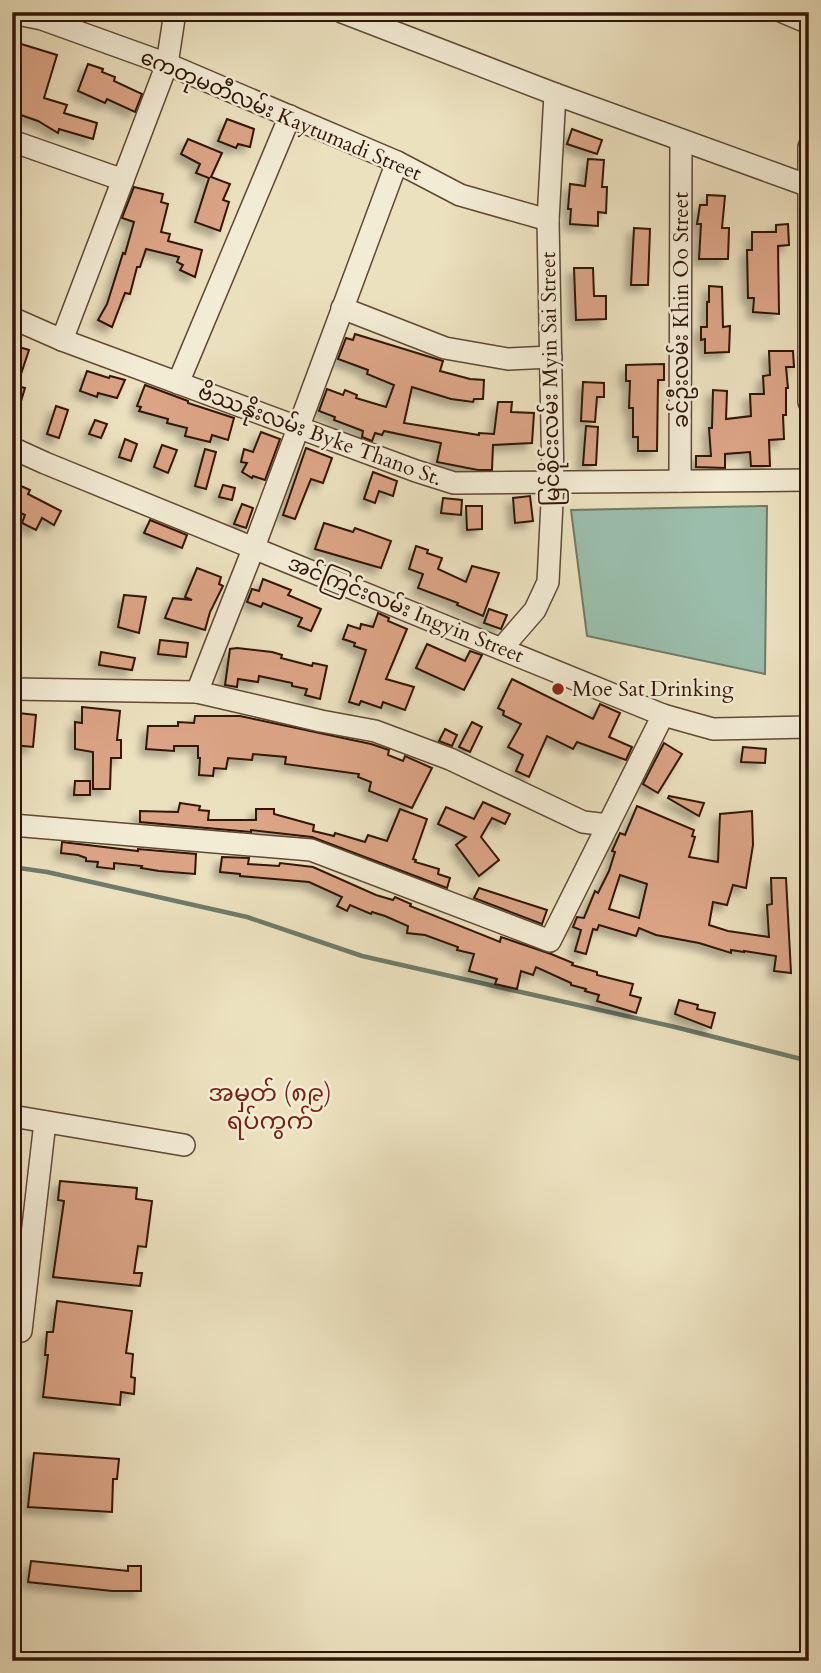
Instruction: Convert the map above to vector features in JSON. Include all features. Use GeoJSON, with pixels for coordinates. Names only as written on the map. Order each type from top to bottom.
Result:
{"type":"FeatureCollection","features":[{"type":"Feature","properties":{"kind":"street"},"geometry":{"type":"LineString","coordinates":[[62,340],[167,64],[175,12]]}},
{"type":"Feature","properties":{"kind":"street"},"geometry":{"type":"LineString","coordinates":[[342,12],[555,94],[808,186]]}},
{"type":"Feature","properties":{"kind":"street"},"geometry":{"type":"LineString","coordinates":[[783,12],[809,23]]}},
{"type":"Feature","properties":{"kind":"street","name":"ကေတုမတီလမ်း Kaytumadi Street"},"geometry":{"type":"LineString","coordinates":[[12,13],[42,19],[167,64],[397,162],[460,195],[548,220]]}},
{"type":"Feature","properties":{"kind":"street","name":"မြင်စိုင်းလမ်း Myin Sai Street"},"geometry":{"type":"LineString","coordinates":[[502,649],[534,610],[548,582],[553,482],[548,220],[555,94]]}},
{"type":"Feature","properties":{"kind":"street"},"geometry":{"type":"LineString","coordinates":[[178,383],[290,116]]}},
{"type":"Feature","properties":{"kind":"street","name":"ခင်ဦးလမ်း Khin Oo Street"},"geometry":{"type":"LineString","coordinates":[[680,481],[681,140]]}},
{"type":"Feature","properties":{"kind":"street"},"geometry":{"type":"LineString","coordinates":[[12,141],[123,180]]}},
{"type":"Feature","properties":{"kind":"street"},"geometry":{"type":"LineString","coordinates":[[809,147],[809,402]]}},
{"type":"Feature","properties":{"kind":"street"},"geometry":{"type":"LineString","coordinates":[[197,692],[254,547],[397,162]]}},
{"type":"Feature","properties":{"kind":"street"},"geometry":{"type":"LineString","coordinates":[[342,308],[444,348],[508,359],[551,357]]}},
{"type":"Feature","properties":{"kind":"street","name":"ဗိဿနိုးလမ်း Byke Thano St."},"geometry":{"type":"LineString","coordinates":[[12,318],[62,340],[454,483],[809,480]]}},
{"type":"Feature","properties":{"kind":"street","name":"အင်ကြင်းလမ်း Ingyin Street"},"geometry":{"type":"LineString","coordinates":[[12,448],[663,715],[713,729],[809,727]]}},
{"type":"Feature","properties":{"kind":"street"},"geometry":{"type":"LineString","coordinates":[[12,689],[197,692],[375,731],[450,759],[583,822],[608,825]]}},
{"type":"Feature","properties":{"kind":"street"},"geometry":{"type":"LineString","coordinates":[[12,825],[311,850],[550,941],[663,715]]}},
{"type":"Feature","properties":{"kind":"street"},"geometry":{"type":"LineString","coordinates":[[12,1116],[184,1145]]}},
{"type":"Feature","properties":{"kind":"street"},"geometry":{"type":"LineString","coordinates":[[12,1330],[21,1331],[45,1122]]}},
{"type":"Feature","properties":{"kind":"shaded area"},"geometry":{"type":"Polygon","coordinates":[[[767,506],[765,674],[587,636],[571,510],[767,506]]]}},
{"type":"Feature","properties":{"kind":"building"},"geometry":{"type":"Polygon","coordinates":[[[18,43],[57,55],[44,98],[67,105],[64,113],[97,123],[93,139],[59,129],[58,133],[38,121],[12,112],[12,45],[18,46],[18,43]]]}},
{"type":"Feature","properties":{"kind":"building"},"geometry":{"type":"Polygon","coordinates":[[[88,64],[103,69],[102,72],[115,77],[114,81],[142,94],[135,112],[107,99],[105,103],[78,91],[88,64]]]}},
{"type":"Feature","properties":{"kind":"building"},"geometry":{"type":"Polygon","coordinates":[[[227,119],[254,129],[250,147],[238,144],[236,148],[218,141],[227,119]]]}},
{"type":"Feature","properties":{"kind":"building"},"geometry":{"type":"Polygon","coordinates":[[[572,129],[602,140],[597,154],[567,144],[572,129]]]}},
{"type":"Feature","properties":{"kind":"building"},"geometry":{"type":"Polygon","coordinates":[[[188,139],[222,153],[211,177],[230,184],[223,200],[229,202],[220,231],[195,222],[209,178],[196,173],[200,164],[181,154],[188,139]]]}},
{"type":"Feature","properties":{"kind":"building"},"geometry":{"type":"Polygon","coordinates":[[[588,159],[604,160],[602,187],[607,187],[606,213],[598,212],[598,226],[570,224],[570,184],[585,186],[588,159]]]}},
{"type":"Feature","properties":{"kind":"building"},"geometry":{"type":"Polygon","coordinates":[[[134,187],[163,194],[161,202],[168,204],[161,232],[170,234],[168,241],[202,250],[195,277],[180,270],[183,265],[177,262],[179,257],[146,249],[140,267],[137,267],[130,294],[125,293],[112,327],[98,320],[107,304],[134,222],[122,218],[134,187]]]}},
{"type":"Feature","properties":{"kind":"building"},"geometry":{"type":"Polygon","coordinates":[[[707,195],[725,196],[722,228],[729,228],[728,259],[699,259],[701,224],[697,224],[700,205],[707,205],[707,195]]]}},
{"type":"Feature","properties":{"kind":"building"},"geometry":{"type":"Polygon","coordinates":[[[788,224],[789,245],[778,246],[779,314],[753,312],[754,298],[748,298],[747,250],[752,250],[752,232],[776,232],[776,225],[788,224]]]}},
{"type":"Feature","properties":{"kind":"building"},"geometry":{"type":"Polygon","coordinates":[[[634,228],[650,229],[648,285],[631,285],[634,228]]]}},
{"type":"Feature","properties":{"kind":"building"},"geometry":{"type":"Polygon","coordinates":[[[574,268],[593,268],[594,296],[606,296],[606,319],[576,320],[574,268]]]}},
{"type":"Feature","properties":{"kind":"building"},"geometry":{"type":"Polygon","coordinates":[[[709,286],[722,287],[723,327],[730,326],[729,352],[705,353],[705,339],[701,340],[701,327],[707,327],[709,286]]]}},
{"type":"Feature","properties":{"kind":"building"},"geometry":{"type":"Polygon","coordinates":[[[355,334],[443,361],[440,371],[484,380],[483,399],[474,399],[473,402],[451,399],[412,387],[404,423],[479,435],[494,434],[498,402],[512,402],[511,412],[534,413],[532,443],[493,445],[492,470],[478,470],[437,462],[441,443],[384,431],[382,435],[375,433],[372,441],[362,437],[363,431],[319,411],[327,389],[343,395],[345,390],[357,395],[356,398],[386,407],[394,385],[367,374],[368,370],[338,359],[346,338],[353,340],[355,334]]]}},
{"type":"Feature","properties":{"kind":"building"},"geometry":{"type":"Polygon","coordinates":[[[12,345],[29,350],[17,386],[25,388],[15,421],[12,420],[12,345]]]}},
{"type":"Feature","properties":{"kind":"building"},"geometry":{"type":"Polygon","coordinates":[[[769,351],[793,351],[794,367],[786,367],[788,388],[786,415],[783,415],[784,439],[769,440],[770,466],[751,466],[750,452],[725,454],[725,468],[696,467],[696,456],[711,456],[709,428],[712,428],[713,390],[727,391],[726,419],[751,416],[750,394],[764,394],[763,376],[770,375],[769,351]]]}},
{"type":"Feature","properties":{"kind":"building"},"geometry":{"type":"Polygon","coordinates":[[[664,364],[664,380],[658,380],[657,451],[638,451],[638,437],[633,437],[633,408],[629,408],[630,381],[626,381],[626,365],[664,364]]]}},
{"type":"Feature","properties":{"kind":"building"},"geometry":{"type":"Polygon","coordinates":[[[87,371],[125,380],[117,398],[98,393],[97,397],[80,391],[87,371]]]}},
{"type":"Feature","properties":{"kind":"building"},"geometry":{"type":"Polygon","coordinates":[[[583,382],[604,383],[604,397],[597,397],[595,422],[581,421],[583,382]]]}},
{"type":"Feature","properties":{"kind":"building"},"geometry":{"type":"Polygon","coordinates":[[[145,385],[234,418],[228,440],[212,435],[210,442],[185,436],[187,428],[167,423],[168,419],[139,411],[141,407],[137,406],[145,385]]]}},
{"type":"Feature","properties":{"kind":"building"},"geometry":{"type":"Polygon","coordinates":[[[56,406],[68,410],[59,438],[47,434],[56,406]]]}},
{"type":"Feature","properties":{"kind":"building"},"geometry":{"type":"Polygon","coordinates":[[[95,420],[107,424],[101,438],[89,434],[95,420]]]}},
{"type":"Feature","properties":{"kind":"building"},"geometry":{"type":"Polygon","coordinates":[[[586,426],[598,427],[596,465],[583,465],[586,426]]]}},
{"type":"Feature","properties":{"kind":"building"},"geometry":{"type":"Polygon","coordinates":[[[261,432],[280,439],[265,480],[253,476],[252,478],[242,472],[247,463],[241,462],[244,449],[253,452],[261,432]]]}},
{"type":"Feature","properties":{"kind":"building"},"geometry":{"type":"Polygon","coordinates":[[[125,439],[137,444],[131,461],[119,457],[125,439]]]}},
{"type":"Feature","properties":{"kind":"building"},"geometry":{"type":"Polygon","coordinates":[[[162,445],[177,450],[168,473],[154,467],[162,445]]]}},
{"type":"Feature","properties":{"kind":"building"},"geometry":{"type":"Polygon","coordinates":[[[306,448],[332,458],[323,483],[311,479],[295,519],[283,515],[306,448]]]}},
{"type":"Feature","properties":{"kind":"building"},"geometry":{"type":"Polygon","coordinates":[[[205,449],[216,452],[206,489],[195,486],[205,449]]]}},
{"type":"Feature","properties":{"kind":"building"},"geometry":{"type":"Polygon","coordinates":[[[373,472],[397,481],[393,496],[379,491],[375,503],[364,499],[373,472]]]}},
{"type":"Feature","properties":{"kind":"building"},"geometry":{"type":"Polygon","coordinates":[[[12,482],[30,490],[28,494],[61,511],[54,525],[42,518],[36,530],[22,523],[25,515],[12,509],[12,482]]]}},
{"type":"Feature","properties":{"kind":"building"},"geometry":{"type":"Polygon","coordinates":[[[223,485],[235,488],[232,500],[219,497],[223,485]]]}},
{"type":"Feature","properties":{"kind":"building"},"geometry":{"type":"Polygon","coordinates":[[[530,496],[533,521],[515,523],[513,498],[530,496]]]}},
{"type":"Feature","properties":{"kind":"building"},"geometry":{"type":"Polygon","coordinates":[[[443,498],[462,500],[461,515],[441,513],[443,498]]]}},
{"type":"Feature","properties":{"kind":"building"},"geometry":{"type":"Polygon","coordinates":[[[242,504],[253,508],[246,528],[234,524],[242,504]]]}},
{"type":"Feature","properties":{"kind":"building"},"geometry":{"type":"Polygon","coordinates":[[[466,506],[482,506],[482,529],[467,530],[466,506]]]}},
{"type":"Feature","properties":{"kind":"building"},"geometry":{"type":"Polygon","coordinates":[[[150,520],[187,535],[182,548],[144,533],[150,520]]]}},
{"type":"Feature","properties":{"kind":"building"},"geometry":{"type":"Polygon","coordinates":[[[324,523],[353,532],[355,528],[391,541],[381,568],[315,549],[324,523]]]}},
{"type":"Feature","properties":{"kind":"building"},"geometry":{"type":"Polygon","coordinates":[[[416,546],[442,558],[438,569],[466,582],[472,566],[499,573],[483,616],[418,588],[423,574],[409,569],[416,546]]]}},
{"type":"Feature","properties":{"kind":"building"},"geometry":{"type":"Polygon","coordinates":[[[197,568],[221,577],[219,584],[223,586],[210,612],[205,630],[165,618],[173,598],[192,600],[185,597],[197,568]]]}},
{"type":"Feature","properties":{"kind":"building"},"geometry":{"type":"Polygon","coordinates":[[[263,579],[291,590],[288,595],[321,609],[311,631],[298,626],[302,618],[263,603],[261,607],[247,602],[252,589],[259,591],[263,579]]]}},
{"type":"Feature","properties":{"kind":"building"},"geometry":{"type":"Polygon","coordinates":[[[124,595],[146,597],[139,633],[118,627],[124,595]]]}},
{"type":"Feature","properties":{"kind":"building"},"geometry":{"type":"Polygon","coordinates":[[[489,609],[507,615],[501,629],[484,623],[489,609]]]}},
{"type":"Feature","properties":{"kind":"building"},"geometry":{"type":"Polygon","coordinates":[[[378,613],[389,618],[388,621],[407,629],[386,679],[414,687],[405,710],[383,702],[381,708],[361,701],[359,705],[349,702],[366,650],[343,639],[348,625],[360,629],[361,624],[373,627],[378,613]]]}},
{"type":"Feature","properties":{"kind":"building"},"geometry":{"type":"Polygon","coordinates":[[[160,640],[188,643],[186,657],[158,654],[160,640]]]}},
{"type":"Feature","properties":{"kind":"building"},"geometry":{"type":"Polygon","coordinates":[[[427,644],[465,661],[470,651],[482,655],[464,690],[416,668],[427,644]]]}},
{"type":"Feature","properties":{"kind":"building"},"geometry":{"type":"Polygon","coordinates":[[[230,649],[272,652],[282,655],[281,658],[312,666],[313,663],[327,666],[320,699],[305,695],[307,689],[292,686],[292,683],[259,676],[258,682],[238,679],[237,687],[225,685],[230,649]]]}},
{"type":"Feature","properties":{"kind":"building"},"geometry":{"type":"Polygon","coordinates":[[[101,652],[135,658],[132,670],[99,665],[101,652]]]}},
{"type":"Feature","properties":{"kind":"building"},"geometry":{"type":"Polygon","coordinates":[[[512,679],[593,719],[600,704],[620,713],[609,737],[632,747],[626,760],[577,742],[573,749],[547,736],[529,777],[516,771],[523,755],[508,747],[521,724],[503,715],[504,711],[498,708],[512,679]]]}},
{"type":"Feature","properties":{"kind":"building"},"geometry":{"type":"Polygon","coordinates":[[[82,707],[120,711],[117,740],[121,740],[121,758],[111,758],[110,789],[93,789],[93,752],[75,749],[75,722],[82,723],[82,707]]]}},
{"type":"Feature","properties":{"kind":"building"},"geometry":{"type":"Polygon","coordinates":[[[18,713],[36,715],[33,747],[14,745],[18,713]]]}},
{"type":"Feature","properties":{"kind":"building"},"geometry":{"type":"Polygon","coordinates":[[[195,716],[240,716],[371,744],[389,750],[388,755],[403,761],[405,756],[432,768],[412,808],[369,791],[371,782],[358,777],[359,774],[285,764],[286,757],[253,754],[252,760],[228,758],[226,769],[214,768],[213,776],[199,775],[198,746],[174,746],[174,751],[146,749],[148,726],[194,723],[195,716]]]}},
{"type":"Feature","properties":{"kind":"building"},"geometry":{"type":"Polygon","coordinates":[[[472,722],[482,727],[470,752],[459,747],[472,722]]]}},
{"type":"Feature","properties":{"kind":"building"},"geometry":{"type":"Polygon","coordinates":[[[445,729],[457,735],[452,746],[439,741],[445,729]]]}},
{"type":"Feature","properties":{"kind":"building"},"geometry":{"type":"Polygon","coordinates":[[[664,743],[682,754],[658,793],[643,784],[664,743]]]}},
{"type":"Feature","properties":{"kind":"building"},"geometry":{"type":"Polygon","coordinates":[[[743,747],[766,749],[765,763],[741,762],[743,747]]]}},
{"type":"Feature","properties":{"kind":"building"},"geometry":{"type":"Polygon","coordinates":[[[75,781],[90,781],[90,795],[74,795],[75,781]]]}},
{"type":"Feature","properties":{"kind":"building"},"geometry":{"type":"Polygon","coordinates":[[[669,796],[704,803],[699,816],[668,798],[669,796]]]}},
{"type":"Feature","properties":{"kind":"building"},"geometry":{"type":"Polygon","coordinates":[[[483,802],[510,814],[505,824],[492,818],[481,837],[499,860],[479,876],[456,845],[466,837],[438,824],[446,807],[474,819],[483,802]]]}},
{"type":"Feature","properties":{"kind":"building"},"geometry":{"type":"Polygon","coordinates":[[[180,803],[200,806],[199,810],[209,811],[208,820],[256,820],[256,809],[274,809],[274,814],[314,825],[313,831],[334,836],[335,833],[365,842],[368,835],[387,841],[400,809],[427,819],[413,859],[415,862],[439,869],[438,874],[450,878],[447,888],[312,837],[140,822],[140,811],[178,812],[180,803]]]}},
{"type":"Feature","properties":{"kind":"building"},"geometry":{"type":"Polygon","coordinates":[[[637,806],[694,830],[692,836],[695,837],[689,857],[718,862],[720,814],[752,811],[753,845],[746,888],[733,885],[727,905],[713,902],[709,925],[728,931],[769,937],[767,905],[772,904],[771,878],[786,878],[791,973],[774,971],[776,956],[731,950],[731,953],[699,943],[656,935],[639,928],[636,936],[599,925],[597,930],[593,929],[586,954],[575,951],[581,930],[573,927],[577,917],[584,918],[595,891],[598,893],[609,871],[615,852],[612,851],[620,833],[625,835],[637,806]],[[620,875],[609,909],[639,918],[647,884],[620,875]]]}},
{"type":"Feature","properties":{"kind":"building"},"geometry":{"type":"Polygon","coordinates":[[[62,842],[138,851],[196,854],[195,874],[114,863],[114,869],[97,867],[98,862],[61,853],[62,842]]]}},
{"type":"Feature","properties":{"kind":"building"},"geometry":{"type":"Polygon","coordinates":[[[222,857],[249,858],[248,864],[279,866],[280,863],[313,867],[376,895],[393,900],[395,897],[411,904],[410,906],[500,942],[501,937],[597,972],[597,975],[633,984],[630,995],[641,998],[636,1013],[597,1001],[599,995],[571,985],[536,967],[533,975],[521,971],[517,989],[495,984],[497,979],[469,971],[474,954],[457,950],[458,947],[425,935],[407,933],[408,926],[385,916],[372,912],[371,914],[350,905],[347,911],[337,906],[342,897],[309,882],[220,872],[222,857]]]}},
{"type":"Feature","properties":{"kind":"building"},"geometry":{"type":"Polygon","coordinates":[[[479,888],[547,910],[542,924],[474,898],[479,888]]]}},
{"type":"Feature","properties":{"kind":"building"},"geometry":{"type":"Polygon","coordinates":[[[679,1000],[698,1005],[697,1009],[715,1013],[711,1028],[675,1014],[679,1000]]]}},
{"type":"Feature","properties":{"kind":"building"},"geometry":{"type":"Polygon","coordinates":[[[60,1181],[137,1188],[136,1199],[152,1201],[146,1247],[138,1246],[134,1273],[142,1273],[140,1286],[53,1277],[64,1201],[58,1200],[60,1181]]]}},
{"type":"Feature","properties":{"kind":"building"},"geometry":{"type":"Polygon","coordinates":[[[57,1301],[132,1311],[126,1353],[133,1354],[131,1377],[135,1378],[134,1394],[121,1392],[120,1405],[43,1397],[48,1355],[45,1355],[47,1332],[53,1332],[57,1301]]]}},
{"type":"Feature","properties":{"kind":"building"},"geometry":{"type":"Polygon","coordinates":[[[34,1453],[119,1459],[117,1479],[113,1479],[112,1512],[28,1507],[34,1453]]]}},
{"type":"Feature","properties":{"kind":"building"},"geometry":{"type":"Polygon","coordinates":[[[31,1561],[128,1571],[128,1566],[141,1566],[141,1591],[112,1591],[28,1582],[31,1561]]]}},
{"type":"Feature","properties":{"kind":"waterway"},"geometry":{"type":"LineString","coordinates":[[12,867],[47,872],[247,917],[362,956],[675,1027],[809,1061]]}},
{"type":"Feature","properties":{"kind":"place","name":"Moe Sat Drinking"},"geometry":{"type":"Point","coordinates":[558,689]}},
{"type":"Feature","properties":{"kind":"district","name":"အမှတ် (၈၉) ရပ်ကွက်"},"geometry":{"type":"Point","coordinates":[270,1107]}}]}
